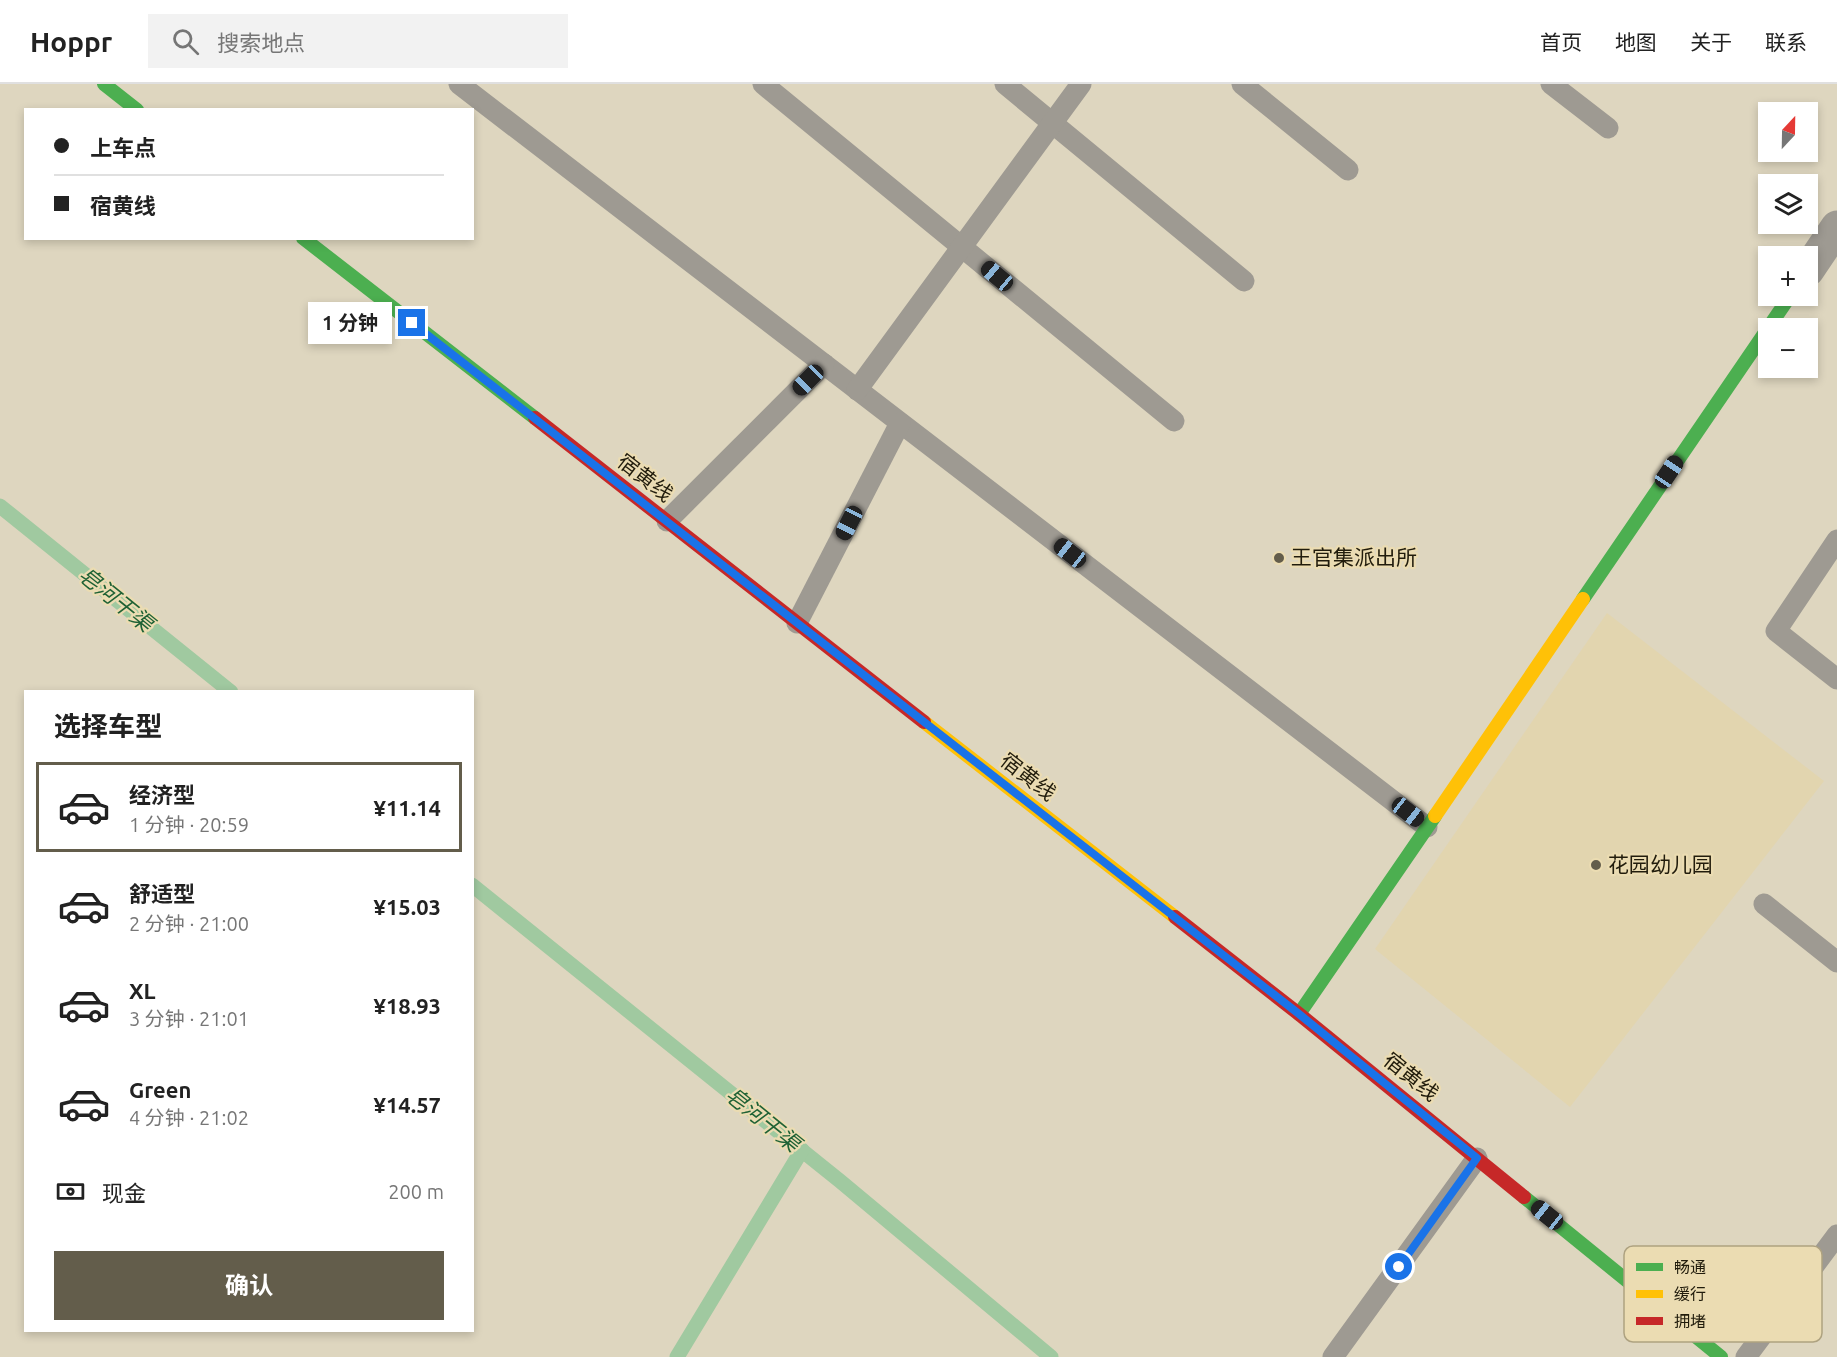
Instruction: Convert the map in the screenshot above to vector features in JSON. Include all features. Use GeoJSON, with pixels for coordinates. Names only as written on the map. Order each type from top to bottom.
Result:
{"type":"FeatureCollection","features":[{"type":"Feature","properties":{"kind":"main road"},"geometry":{"type":"LineString","coordinates":[[104,84],[134,108]]}},
{"type":"Feature","properties":{"kind":"main road","name":"宿黄线"},"geometry":{"type":"LineString","coordinates":[[306,240],[1299,1014],[1624,1278]]}},
{"type":"Feature","properties":{"kind":"main road"},"geometry":{"type":"LineString","coordinates":[[1299,1014],[1783,306]]}},
{"type":"Feature","properties":{"kind":"main road","name":"宿黄线"},"geometry":{"type":"LineString","coordinates":[[1703,1342],[1721,1357]]}},
{"type":"Feature","properties":{"kind":"street"},"geometry":{"type":"LineString","coordinates":[[1818,255],[1837,227]]}},
{"type":"Feature","properties":{"kind":"lane"},"geometry":{"type":"LineString","coordinates":[[459,84],[1427,827]]}},
{"type":"Feature","properties":{"kind":"lane"},"geometry":{"type":"LineString","coordinates":[[764,84],[1174,421]]}},
{"type":"Feature","properties":{"kind":"lane"},"geometry":{"type":"LineString","coordinates":[[1005,84],[1244,282]]}},
{"type":"Feature","properties":{"kind":"lane"},"geometry":{"type":"LineString","coordinates":[[857,390],[1082,84]]}},
{"type":"Feature","properties":{"kind":"lane"},"geometry":{"type":"LineString","coordinates":[[1242,84],[1348,170]]}},
{"type":"Feature","properties":{"kind":"lane"},"geometry":{"type":"LineString","coordinates":[[1551,84],[1608,128]]}},
{"type":"Feature","properties":{"kind":"lane"},"geometry":{"type":"LineString","coordinates":[[667,521],[824,364]]}},
{"type":"Feature","properties":{"kind":"lane"},"geometry":{"type":"LineString","coordinates":[[797,623],[900,423]]}},
{"type":"Feature","properties":{"kind":"lane"},"geometry":{"type":"LineString","coordinates":[[1837,540],[1776,631],[1837,679]]}},
{"type":"Feature","properties":{"kind":"lane"},"geometry":{"type":"LineString","coordinates":[[1764,904],[1837,962]]}},
{"type":"Feature","properties":{"kind":"lane"},"geometry":{"type":"LineString","coordinates":[[1333,1357],[1477,1158]]}},
{"type":"Feature","properties":{"kind":"lane"},"geometry":{"type":"LineString","coordinates":[[1822,1255],[1837,1235]]}},
{"type":"Feature","properties":{"kind":"lane"},"geometry":{"type":"LineString","coordinates":[[1746,1357],[1757,1342]]}},
{"type":"Feature","properties":{"kind":"shaded area","name":"花园幼儿园"},"geometry":{"type":"Polygon","coordinates":[[[1607,613],[1824,781],[1570,1107],[1375,949],[1607,613]]]}},
{"type":"Feature","properties":{"kind":"waterway","name":"皂河干渠"},"geometry":{"type":"LineString","coordinates":[[0,506],[229,690]]}},
{"type":"Feature","properties":{"kind":"waterway","name":"皂河干渠"},"geometry":{"type":"LineString","coordinates":[[474,887],[840,1181],[1051,1357]]}},
{"type":"Feature","properties":{"kind":"waterway"},"geometry":{"type":"LineString","coordinates":[[677,1357],[802,1150]]}},
{"type":"Feature","properties":{"kind":"traffic: fast"},"geometry":{"type":"LineString","coordinates":[[104,84],[134,108]]}},
{"type":"Feature","properties":{"kind":"traffic: fast"},"geometry":{"type":"LineString","coordinates":[[306,240],[535,418]]}},
{"type":"Feature","properties":{"kind":"traffic: fast"},"geometry":{"type":"LineString","coordinates":[[1583,599],[1783,306]]}},
{"type":"Feature","properties":{"kind":"traffic: fast"},"geometry":{"type":"LineString","coordinates":[[1299,1014],[1435,816]]}},
{"type":"Feature","properties":{"kind":"traffic: fast"},"geometry":{"type":"LineString","coordinates":[[1524,1197],[1624,1278]]}},
{"type":"Feature","properties":{"kind":"traffic: fast"},"geometry":{"type":"LineString","coordinates":[[1703,1342],[1721,1357]]}},
{"type":"Feature","properties":{"kind":"traffic: slow"},"geometry":{"type":"LineString","coordinates":[[1435,816],[1583,599]]}},
{"type":"Feature","properties":{"kind":"traffic: slow"},"geometry":{"type":"LineString","coordinates":[[924,722],[1175,917]]}},
{"type":"Feature","properties":{"kind":"traffic: jam"},"geometry":{"type":"LineString","coordinates":[[535,418],[924,722]]}},
{"type":"Feature","properties":{"kind":"traffic: jam"},"geometry":{"type":"LineString","coordinates":[[1175,917],[1299,1014],[1524,1197]]}},
{"type":"Feature","properties":{"kind":"place","name":"王官集派出所"},"geometry":{"type":"Point","coordinates":[1279,558]}},
{"type":"Feature","properties":{"kind":"place","name":"花园幼儿园"},"geometry":{"type":"Point","coordinates":[1596,865]}},
{"type":"Feature","properties":{"kind":"route"},"geometry":{"type":"LineString","coordinates":[[412,323],[1299,1014],[1477,1158],[1399,1267]]}}]}
